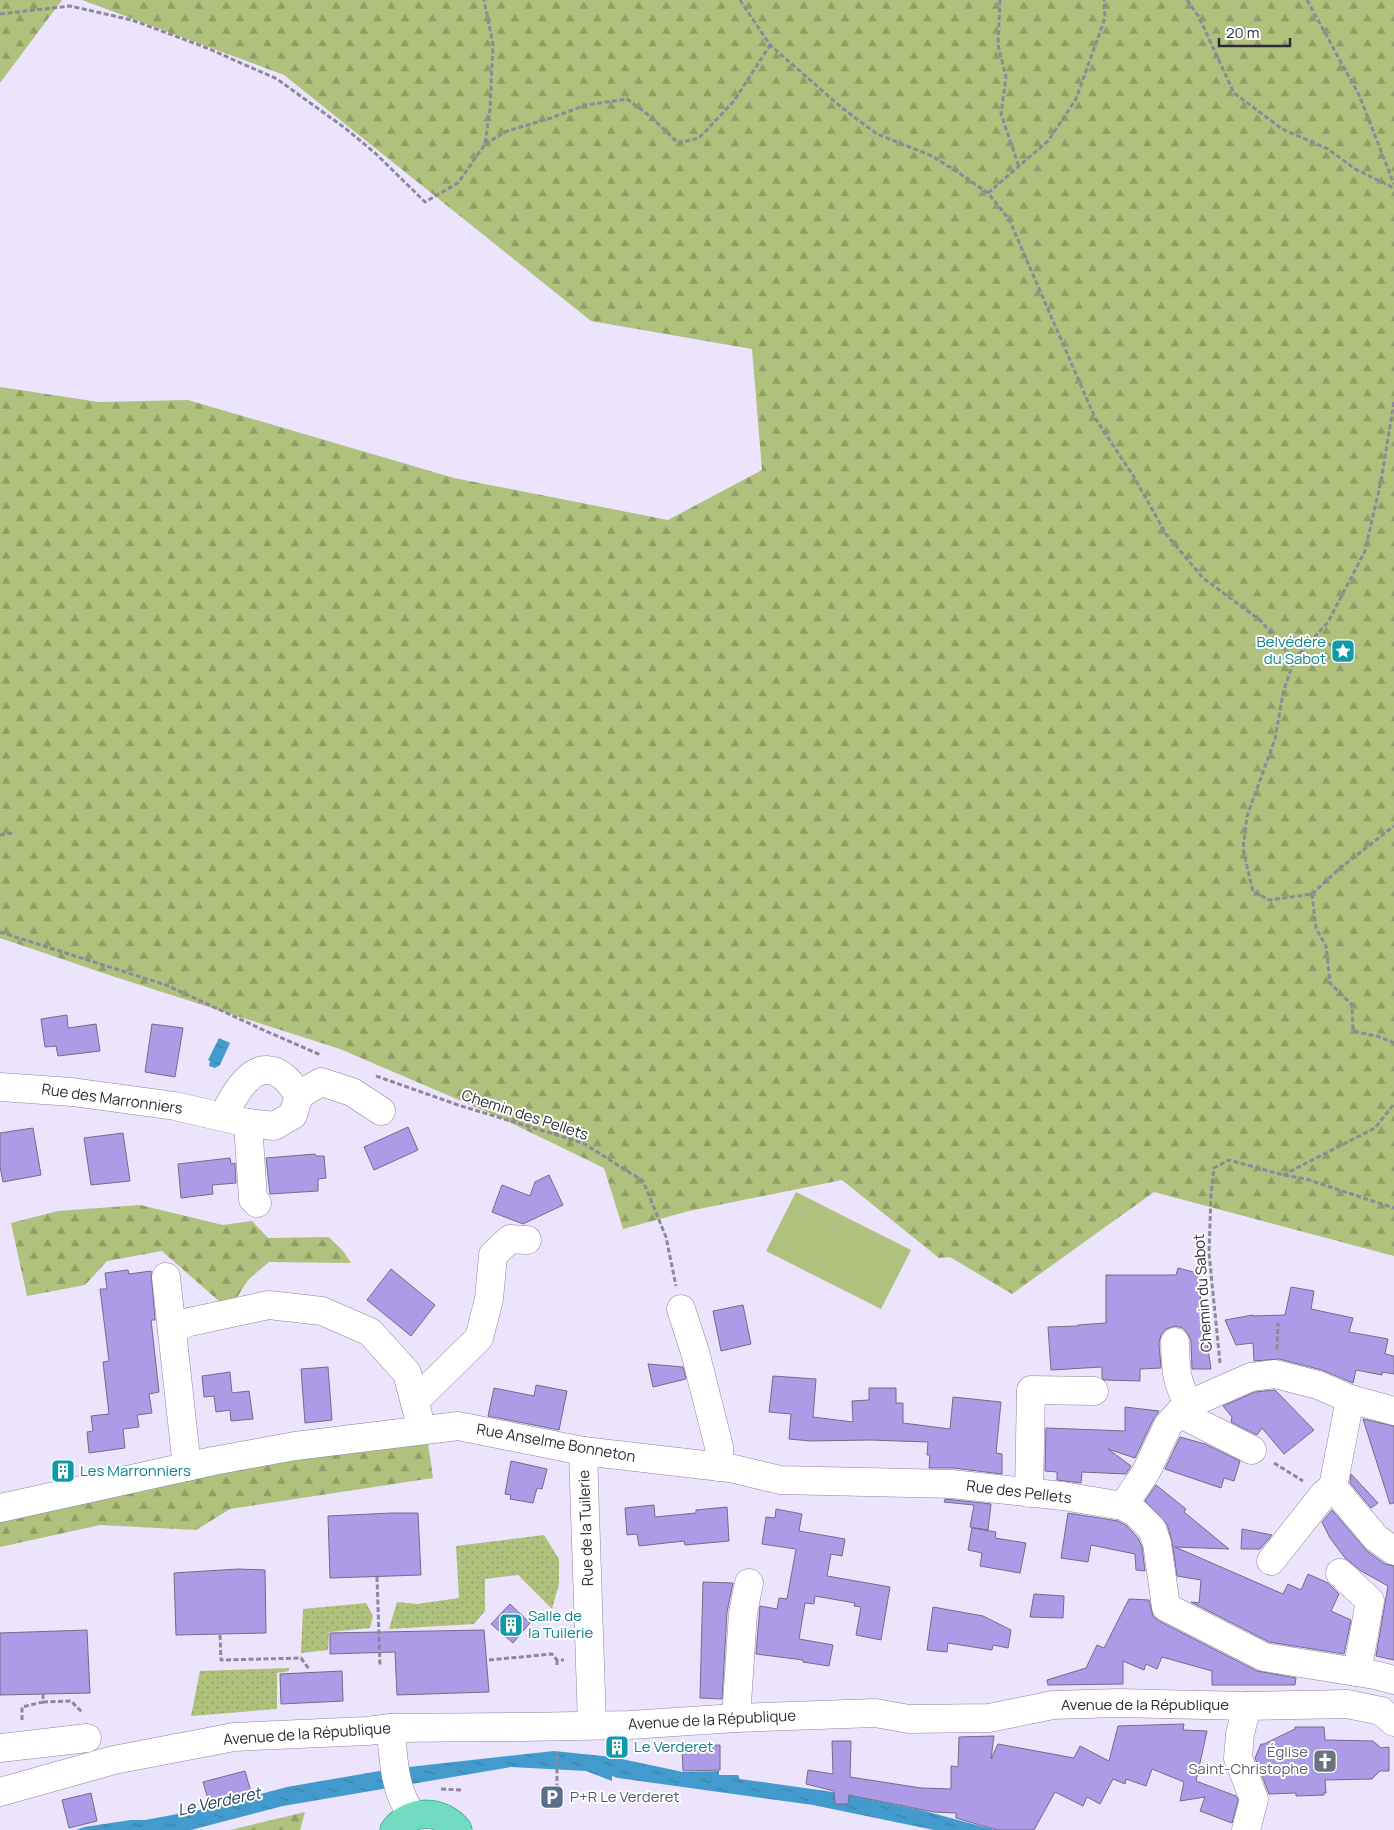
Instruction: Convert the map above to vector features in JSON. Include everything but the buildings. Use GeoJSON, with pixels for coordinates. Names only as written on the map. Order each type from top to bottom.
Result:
{"type":"FeatureCollection","features":[{"type":"Feature","properties":{"kind":"main road"},"geometry":{"type":"LineString","coordinates":[[403,1813],[437,1815],[448,1820],[458,1830]]}},
{"type":"Feature","properties":{"kind":"street"},"geometry":{"type":"LineString","coordinates":[[257,1203],[253,1199],[235,1120],[234,1095],[252,1074],[270,1070],[284,1077],[317,1079],[352,1092],[381,1112]]}},
{"type":"Feature","properties":{"kind":"street","name":"Rue des Marronniers"},"geometry":{"type":"LineString","coordinates":[[0,1087],[72,1092],[174,1106],[235,1120],[274,1126],[293,1115],[317,1079]]}},
{"type":"Feature","properties":{"kind":"street"},"geometry":{"type":"LineString","coordinates":[[415,1401],[479,1338],[489,1299],[492,1255],[510,1239],[527,1240]]}},
{"type":"Feature","properties":{"kind":"street"},"geometry":{"type":"LineString","coordinates":[[166,1277],[187,1467]]}},
{"type":"Feature","properties":{"kind":"street"},"geometry":{"type":"LineString","coordinates":[[172,1330],[189,1322],[269,1305],[322,1311],[370,1332],[407,1373],[422,1430]]}},
{"type":"Feature","properties":{"kind":"street"},"geometry":{"type":"LineString","coordinates":[[681,1309],[695,1352],[719,1447],[720,1467]]}},
{"type":"Feature","properties":{"kind":"street"},"geometry":{"type":"LineString","coordinates":[[1175,1342],[1176,1372],[1184,1409],[1252,1450]]}},
{"type":"Feature","properties":{"kind":"street"},"geometry":{"type":"LineString","coordinates":[[1123,1506],[1146,1472],[1168,1425],[1184,1409],[1250,1377],[1275,1374],[1318,1385],[1350,1399],[1394,1411]]}},
{"type":"Feature","properties":{"kind":"street"},"geometry":{"type":"LineString","coordinates":[[1029,1493],[1031,1390],[1094,1391]]}},
{"type":"Feature","properties":{"kind":"street"},"geometry":{"type":"LineString","coordinates":[[1271,1561],[1324,1494],[1320,1485],[1350,1399]]}},
{"type":"Feature","properties":{"kind":"street","name":"Rue Anselme Bonneton"},"geometry":{"type":"LineString","coordinates":[[0,1508],[187,1467],[295,1446],[458,1426],[583,1451],[720,1467]]}},
{"type":"Feature","properties":{"kind":"street","name":"Rue de la Tuilerie"},"geometry":{"type":"LineString","coordinates":[[583,1451],[592,1726]]}},
{"type":"Feature","properties":{"kind":"street","name":"Rue des Pellets"},"geometry":{"type":"LineString","coordinates":[[720,1467],[780,1480],[950,1484],[1123,1506],[1136,1513],[1152,1529],[1157,1543],[1166,1607],[1264,1657],[1357,1672],[1394,1682],[1387,1717]]}},
{"type":"Feature","properties":{"kind":"street"},"geometry":{"type":"LineString","coordinates":[[1320,1485],[1376,1538],[1394,1551]]}},
{"type":"Feature","properties":{"kind":"street"},"geometry":{"type":"LineString","coordinates":[[1340,1573],[1370,1601],[1357,1672]]}},
{"type":"Feature","properties":{"kind":"street"},"geometry":{"type":"LineString","coordinates":[[736,1718],[743,1613],[749,1583]]}},
{"type":"Feature","properties":{"kind":"street","name":"Avenue de la République"},"geometry":{"type":"LineString","coordinates":[[0,1792],[114,1760],[234,1737],[367,1731],[391,1728],[592,1726],[875,1713],[909,1719],[989,1718],[1053,1705],[1118,1703],[1247,1706],[1347,1704],[1387,1717]]}},
{"type":"Feature","properties":{"kind":"street"},"geometry":{"type":"LineString","coordinates":[[1246,1830],[1254,1799],[1238,1758],[1240,1734],[1247,1706]]}},
{"type":"Feature","properties":{"kind":"street"},"geometry":{"type":"LineString","coordinates":[[391,1728],[393,1758],[403,1813]]}},
{"type":"Feature","properties":{"kind":"street"},"geometry":{"type":"LineString","coordinates":[[11,1747],[87,1738]]}},
{"type":"Feature","properties":{"kind":"path"},"geometry":{"type":"LineString","coordinates":[[0,14],[70,6],[132,20],[207,48],[277,79],[375,153],[425,202],[458,183],[484,144],[490,109],[493,44],[484,0]]}},
{"type":"Feature","properties":{"kind":"path"},"geometry":{"type":"LineString","coordinates":[[740,0],[770,45],[841,107],[877,134],[932,156],[988,193],[1009,219],[1095,418],[1134,477],[1166,534],[1203,578],[1260,620],[1294,660]]}},
{"type":"Feature","properties":{"kind":"path"},"geometry":{"type":"LineString","coordinates":[[1000,0],[998,45],[1006,77],[1001,114],[1019,167]]}},
{"type":"Feature","properties":{"kind":"path"},"geometry":{"type":"LineString","coordinates":[[988,193],[1048,141],[1076,100],[1105,18],[1104,0]]}},
{"type":"Feature","properties":{"kind":"path"},"geometry":{"type":"LineString","coordinates":[[1187,0],[1199,17],[1234,93],[1282,129],[1328,149],[1355,169],[1394,188]]}},
{"type":"Feature","properties":{"kind":"path"},"geometry":{"type":"LineString","coordinates":[[1307,0],[1359,95],[1394,184]]}},
{"type":"Feature","properties":{"kind":"path"},"geometry":{"type":"LineString","coordinates":[[484,144],[507,131],[586,105],[626,99],[651,117],[678,143],[698,138],[734,102],[770,45]]}},
{"type":"Feature","properties":{"kind":"path"},"geometry":{"type":"LineString","coordinates":[[1394,402],[1381,481],[1365,551],[1328,622],[1294,660],[1283,693],[1275,739],[1247,816],[1244,849],[1253,892],[1270,900],[1312,894],[1394,826]]}},
{"type":"Feature","properties":{"kind":"path"},"geometry":{"type":"LineString","coordinates":[[1315,637],[1339,649]]}},
{"type":"Feature","properties":{"kind":"path"},"geometry":{"type":"LineString","coordinates":[[0,835],[13,833]]}},
{"type":"Feature","properties":{"kind":"path"},"geometry":{"type":"LineString","coordinates":[[1312,894],[1316,928],[1326,946],[1330,983],[1352,1005],[1353,1031],[1380,1037],[1394,1043]]}},
{"type":"Feature","properties":{"kind":"path"},"geometry":{"type":"LineString","coordinates":[[0,932],[166,985],[270,1034],[317,1079]]}},
{"type":"Feature","properties":{"kind":"path","name":"Chemin des Pellets"},"geometry":{"type":"LineString","coordinates":[[375,1075],[458,1105],[584,1143],[643,1182],[666,1237],[681,1309]]}},
{"type":"Feature","properties":{"kind":"path"},"geometry":{"type":"LineString","coordinates":[[1283,1175],[1375,1128],[1394,1104]]}},
{"type":"Feature","properties":{"kind":"path","name":"Chemin du Sabot"},"geometry":{"type":"LineString","coordinates":[[1222,1390],[1209,1253],[1214,1168],[1229,1160],[1283,1175]]}},
{"type":"Feature","properties":{"kind":"path"},"geometry":{"type":"LineString","coordinates":[[1283,1175],[1306,1179],[1394,1208]]}},
{"type":"Feature","properties":{"kind":"path"},"geometry":{"type":"LineString","coordinates":[[1252,1450],[1320,1485]]}},
{"type":"Feature","properties":{"kind":"path"},"geometry":{"type":"LineString","coordinates":[[377,1577],[380,1666]]}},
{"type":"Feature","properties":{"kind":"path"},"geometry":{"type":"LineString","coordinates":[[220,1635],[220,1660],[301,1658],[309,1669]]}},
{"type":"Feature","properties":{"kind":"path"},"geometry":{"type":"LineString","coordinates":[[489,1660],[552,1654],[557,1660],[557,1666]]}},
{"type":"Feature","properties":{"kind":"path"},"geometry":{"type":"LineString","coordinates":[[557,1660],[590,1658]]}},
{"type":"Feature","properties":{"kind":"path"},"geometry":{"type":"LineString","coordinates":[[43,1694],[43,1702]]}},
{"type":"Feature","properties":{"kind":"path"},"geometry":{"type":"LineString","coordinates":[[11,1747],[22,1707],[43,1702],[71,1701],[83,1711],[87,1738]]}},
{"type":"Feature","properties":{"kind":"path"},"geometry":{"type":"LineString","coordinates":[[557,1750],[557,1796]]}},
{"type":"Feature","properties":{"kind":"green space"},"geometry":{"type":"Polygon","coordinates":[[[0,0],[62,0],[0,83],[0,0]]]}},
{"type":"Feature","properties":{"kind":"green space"},"geometry":{"type":"Polygon","coordinates":[[[82,0],[1394,0],[1394,1256],[1154,1192],[1012,1294],[950,1257],[939,1258],[842,1180],[689,1211],[623,1229],[604,1168],[501,1118],[340,1049],[0,938],[0,387],[99,402],[188,400],[454,478],[668,520],[762,470],[752,349],[591,321],[284,75],[82,0]]]}},
{"type":"Feature","properties":{"kind":"green space"},"geometry":{"type":"Polygon","coordinates":[[[796,1192],[911,1250],[881,1309],[766,1251],[796,1192]]]}},
{"type":"Feature","properties":{"kind":"green space"},"geometry":{"type":"Polygon","coordinates":[[[140,1205],[223,1225],[252,1221],[268,1238],[329,1237],[344,1252],[351,1263],[269,1262],[248,1280],[229,1310],[162,1251],[107,1261],[85,1285],[27,1296],[11,1223],[58,1211],[140,1205]]]}},
{"type":"Feature","properties":{"kind":"green space"},"geometry":{"type":"Polygon","coordinates":[[[428,1443],[433,1478],[230,1509],[196,1530],[100,1525],[0,1547],[0,1514],[289,1457],[428,1443]]]}},
{"type":"Feature","properties":{"kind":"green space"},"geometry":{"type":"Polygon","coordinates":[[[544,1535],[559,1559],[559,1584],[552,1609],[518,1575],[485,1579],[485,1611],[474,1624],[389,1629],[397,1602],[417,1604],[459,1598],[456,1546],[544,1535]]]}},
{"type":"Feature","properties":{"kind":"green space"},"geometry":{"type":"Polygon","coordinates":[[[366,1603],[373,1616],[370,1628],[329,1632],[328,1650],[301,1653],[303,1609],[366,1603]]]}},
{"type":"Feature","properties":{"kind":"green space"},"geometry":{"type":"Polygon","coordinates":[[[289,1668],[289,1671],[277,1673],[277,1709],[191,1716],[200,1671],[289,1668]]]}},
{"type":"Feature","properties":{"kind":"green space"},"geometry":{"type":"Polygon","coordinates":[[[305,1812],[300,1830],[230,1830],[305,1812]]]}},
{"type":"Feature","properties":{"kind":"water"},"geometry":{"type":"Polygon","coordinates":[[[219,1038],[230,1043],[220,1065],[215,1068],[209,1066],[210,1061],[208,1060],[219,1038]]]}},
{"type":"Feature","properties":{"kind":"water","name":"Le Verderet"},"geometry":{"type":"Polygon","coordinates":[[[554,1751],[612,1757],[683,1772],[719,1771],[719,1775],[738,1775],[740,1779],[833,1792],[921,1810],[995,1830],[934,1830],[813,1805],[612,1776],[612,1781],[586,1771],[511,1767],[283,1806],[191,1830],[76,1830],[84,1827],[131,1820],[145,1820],[199,1810],[287,1787],[391,1769],[554,1751]]]}},
{"type":"Feature","properties":{"kind":"place","name":"Belvédère du Sabot"},"geometry":{"type":"Point","coordinates":[1343,651]}},
{"type":"Feature","properties":{"kind":"place","name":"Les Marronniers"},"geometry":{"type":"Point","coordinates":[63,1471]}},
{"type":"Feature","properties":{"kind":"place","name":"Salle de la Tuilerie"},"geometry":{"type":"Point","coordinates":[511,1625]}},
{"type":"Feature","properties":{"kind":"place","name":"Le Verderet"},"geometry":{"type":"Point","coordinates":[617,1747]}},
{"type":"Feature","properties":{"kind":"place","name":"Église Saint-Christophe"},"geometry":{"type":"Point","coordinates":[1325,1761]}},
{"type":"Feature","properties":{"kind":"place","name":"P+R Le Verderet"},"geometry":{"type":"Point","coordinates":[552,1797]}}]}
